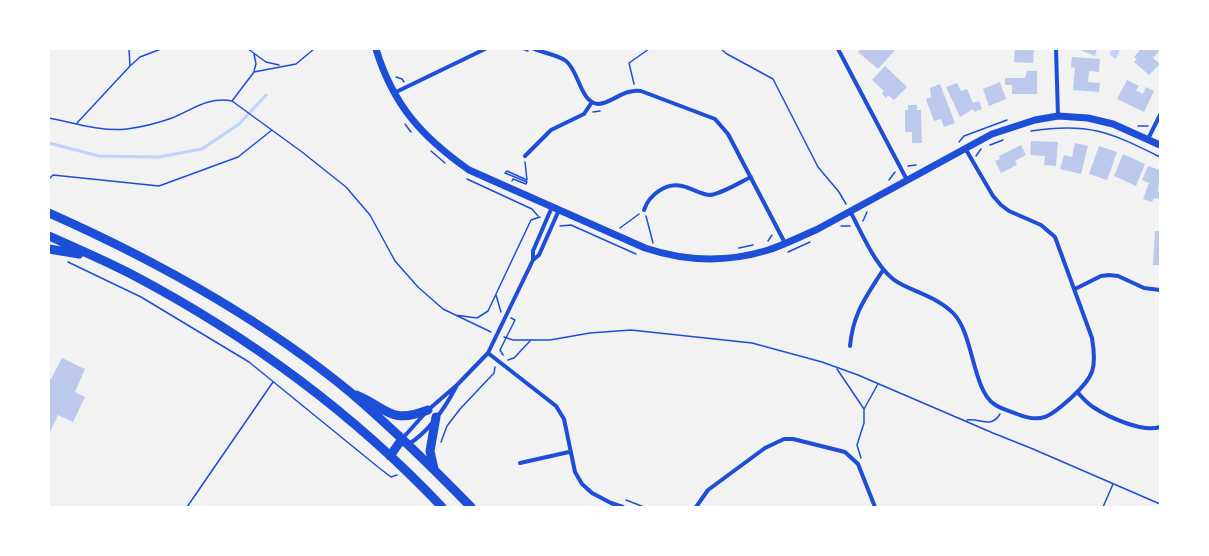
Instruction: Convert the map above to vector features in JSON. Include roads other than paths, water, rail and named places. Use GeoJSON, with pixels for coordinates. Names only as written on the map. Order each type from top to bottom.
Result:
{"type":"FeatureCollection","features":[{"type":"Feature","properties":{"kind":"main road"},"geometry":{"type":"LineString","coordinates":[[49,213],[140,256],[191,284],[289,347],[349,392],[434,469],[471,507]]}},
{"type":"Feature","properties":{"kind":"main road"},"geometry":{"type":"LineString","coordinates":[[49,236],[96,257],[181,302],[232,334],[277,365],[338,411],[392,457],[442,507]]}},
{"type":"Feature","properties":{"kind":"main road"},"geometry":{"type":"LineString","coordinates":[[49,249],[96,257]]}},
{"type":"Feature","properties":{"kind":"main road"},"geometry":{"type":"LineString","coordinates":[[349,392],[368,400],[385,412],[394,416],[415,415],[428,410]]}},
{"type":"Feature","properties":{"kind":"main road"},"geometry":{"type":"LineString","coordinates":[[434,469],[430,451],[436,417]]}},
{"type":"Feature","properties":{"kind":"main road"},"geometry":{"type":"LineString","coordinates":[[392,457],[405,442]]}},
{"type":"Feature","properties":{"kind":"street"},"geometry":{"type":"LineString","coordinates":[[376,49],[394,93],[407,115],[426,137],[469,170],[651,250],[688,259],[712,260],[765,251],[785,244],[816,230],[992,134],[1036,120],[1058,116],[1095,119],[1113,124],[1160,145]]}},
{"type":"Feature","properties":{"kind":"street"},"geometry":{"type":"LineString","coordinates":[[394,93],[485,49]]}},
{"type":"Feature","properties":{"kind":"street"},"geometry":{"type":"LineString","coordinates":[[534,49],[566,61],[586,96],[592,102],[600,104],[635,90],[642,91],[715,119],[728,134],[785,244]]}},
{"type":"Feature","properties":{"kind":"street"},"geometry":{"type":"LineString","coordinates":[[838,49],[906,180]]}},
{"type":"Feature","properties":{"kind":"street"},"geometry":{"type":"LineString","coordinates":[[1056,49],[1058,116]]}},
{"type":"Feature","properties":{"kind":"street"},"geometry":{"type":"LineString","coordinates":[[524,156],[551,130],[584,114],[592,102]]}},
{"type":"Feature","properties":{"kind":"street"},"geometry":{"type":"LineString","coordinates":[[1148,139],[1160,115]]}},
{"type":"Feature","properties":{"kind":"street"},"geometry":{"type":"LineString","coordinates":[[850,211],[883,270],[898,283],[933,298],[956,315],[962,326],[987,396],[994,404],[1029,419],[1042,418],[1053,414],[1087,383],[1092,374],[1095,355],[1092,338],[1055,237],[1041,225],[1009,211],[1001,205],[993,196],[965,148]]}},
{"type":"Feature","properties":{"kind":"street"},"geometry":{"type":"LineString","coordinates":[[644,210],[646,205],[656,193],[668,186],[682,185],[698,193],[709,195],[716,194],[751,177]]}},
{"type":"Feature","properties":{"kind":"street"},"geometry":{"type":"LineString","coordinates":[[533,260],[533,251],[555,209]]}},
{"type":"Feature","properties":{"kind":"street"},"geometry":{"type":"LineString","coordinates":[[405,442],[428,410],[458,385],[488,353],[533,260],[539,255],[555,209]]}},
{"type":"Feature","properties":{"kind":"street"},"geometry":{"type":"LineString","coordinates":[[850,346],[851,328],[856,314],[883,270]]}},
{"type":"Feature","properties":{"kind":"street"},"geometry":{"type":"LineString","coordinates":[[1074,289],[1101,276],[1109,275],[1118,276],[1144,288],[1160,290]]}},
{"type":"Feature","properties":{"kind":"street"},"geometry":{"type":"LineString","coordinates":[[488,353],[556,406],[564,419],[569,452],[575,472],[582,484],[610,505],[623,507]]}},
{"type":"Feature","properties":{"kind":"street"},"geometry":{"type":"LineString","coordinates":[[405,442],[416,440],[445,407],[458,385]]}},
{"type":"Feature","properties":{"kind":"street"},"geometry":{"type":"LineString","coordinates":[[1077,392],[1092,407],[1103,413],[1145,429],[1160,427]]}},
{"type":"Feature","properties":{"kind":"street"},"geometry":{"type":"LineString","coordinates":[[696,507],[708,490],[765,448],[784,439],[793,439],[845,452],[858,464],[875,507]]}},
{"type":"Feature","properties":{"kind":"street"},"geometry":{"type":"LineString","coordinates":[[520,463],[569,452]]}},
{"type":"Feature","properties":{"kind":"water"},"geometry":{"type":"Polygon","coordinates":[[[1114,49],[1120,49],[1116,59],[1111,56],[1110,52],[1114,49]]]}},
{"type":"Feature","properties":{"kind":"waterway"},"geometry":{"type":"LineString","coordinates":[[49,143],[99,156],[159,157],[202,149],[239,124],[266,95]]}}]}
